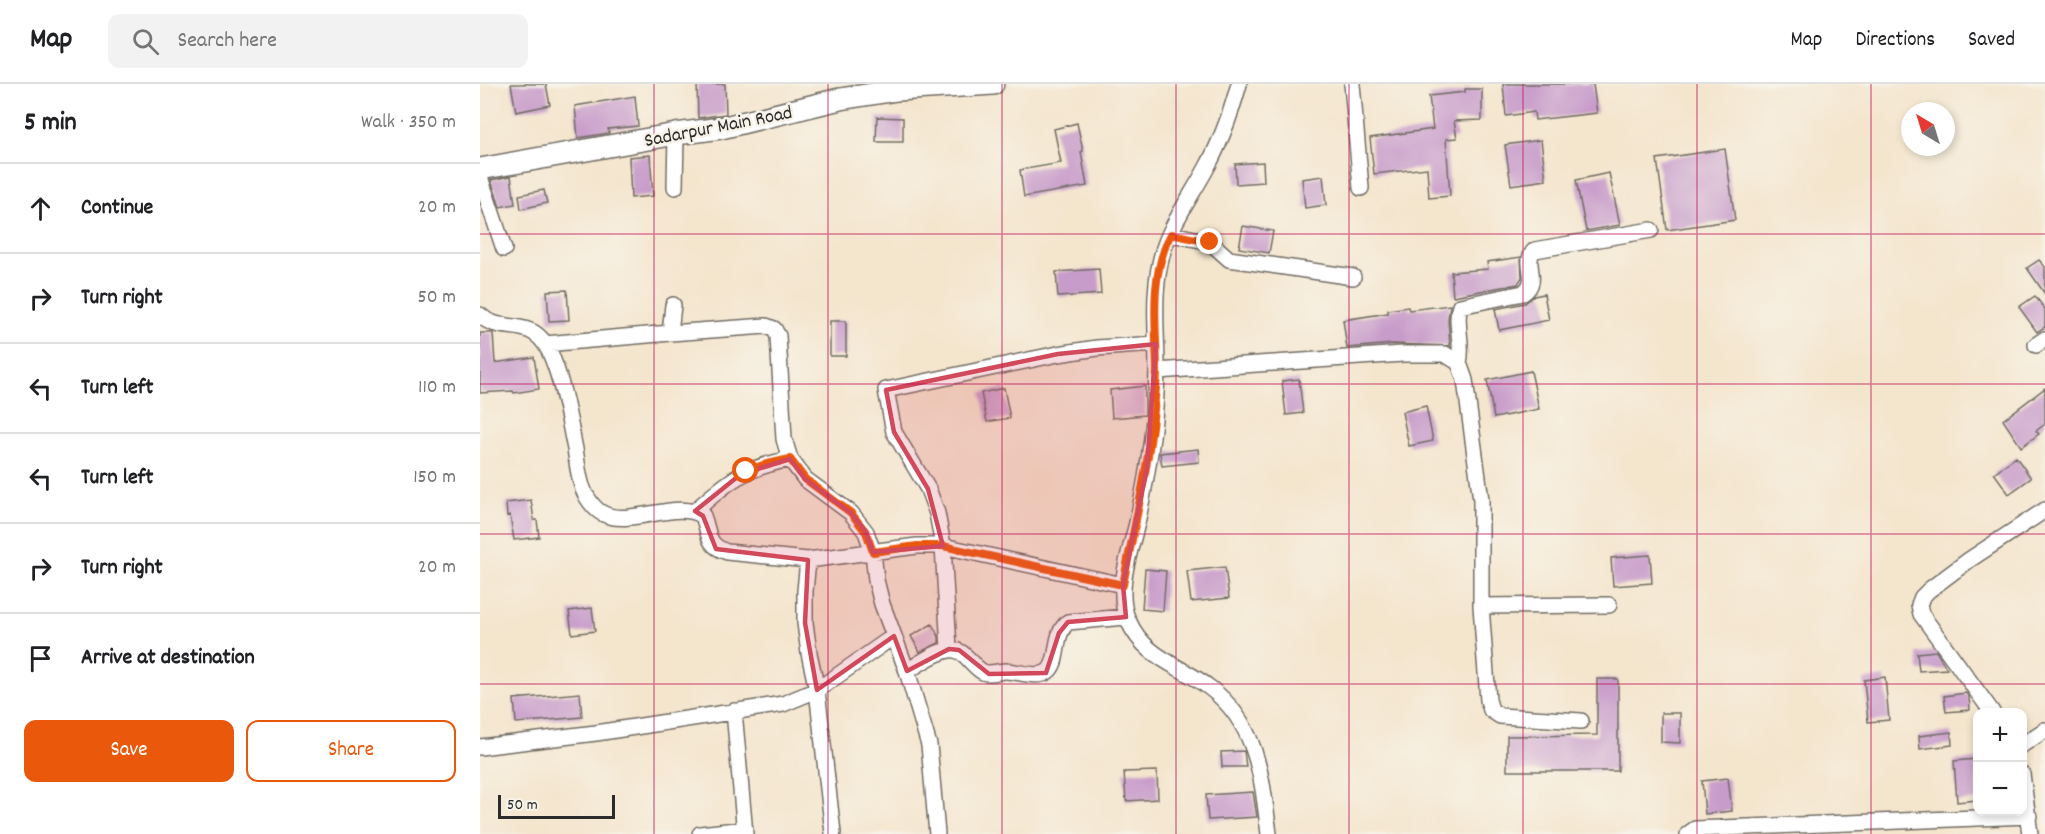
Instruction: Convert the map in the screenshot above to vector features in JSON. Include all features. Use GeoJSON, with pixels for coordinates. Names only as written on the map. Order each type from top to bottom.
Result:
{"type":"FeatureCollection","features":[{"type":"Feature","properties":{"kind":"street","name":"Sadarpur Main Road"},"geometry":{"type":"LineString","coordinates":[[480,169],[721,128],[840,99],[897,90],[993,84]]}},
{"type":"Feature","properties":{"kind":"street"},"geometry":{"type":"LineString","coordinates":[[1239,84],[1230,115],[1208,166],[1164,246],[1157,277],[1155,314],[1157,371],[1147,468],[1123,585],[1126,617],[1135,635],[1150,652],[1211,688],[1235,713],[1250,736],[1261,772],[1269,834]]}},
{"type":"Feature","properties":{"kind":"street"},"geometry":{"type":"LineString","coordinates":[[1352,84],[1360,188]]}},
{"type":"Feature","properties":{"kind":"street"},"geometry":{"type":"LineString","coordinates":[[675,188],[676,134]]}},
{"type":"Feature","properties":{"kind":"street"},"geometry":{"type":"LineString","coordinates":[[480,177],[504,249]]}},
{"type":"Feature","properties":{"kind":"street"},"geometry":{"type":"LineString","coordinates":[[1581,721],[1500,716],[1491,710],[1488,700],[1482,606],[1481,500],[1465,380],[1459,363],[1462,343],[1458,312],[1460,306],[1523,293],[1530,288],[1532,282],[1530,258],[1535,250],[1651,230]]}},
{"type":"Feature","properties":{"kind":"street"},"geometry":{"type":"LineString","coordinates":[[1171,234],[1210,242],[1229,259],[1353,277]]}},
{"type":"Feature","properties":{"kind":"street"},"geometry":{"type":"LineString","coordinates":[[670,333],[673,305]]}},
{"type":"Feature","properties":{"kind":"street"},"geometry":{"type":"LineString","coordinates":[[480,315],[492,322],[524,327],[535,333],[545,345],[553,359],[568,414],[582,487],[592,505],[603,514],[618,518],[659,512],[695,511],[703,516],[710,540],[716,549],[727,552],[808,560],[917,546],[943,546],[1123,585]]}},
{"type":"Feature","properties":{"kind":"street"},"geometry":{"type":"LineString","coordinates":[[545,345],[766,326],[774,329],[778,336],[784,439],[790,459],[805,479],[851,513],[866,532],[873,552],[876,580],[929,745],[937,834]]}},
{"type":"Feature","properties":{"kind":"street"},"geometry":{"type":"LineString","coordinates":[[949,649],[943,546],[937,513],[928,489],[894,432],[886,390],[1058,354],[1096,348],[1156,344]]}},
{"type":"Feature","properties":{"kind":"street"},"geometry":{"type":"LineString","coordinates":[[1157,371],[1403,354],[1445,354],[1459,363]]}},
{"type":"Feature","properties":{"kind":"street"},"geometry":{"type":"LineString","coordinates":[[695,511],[723,486],[741,474],[763,465],[790,459]]}},
{"type":"Feature","properties":{"kind":"street"},"geometry":{"type":"LineString","coordinates":[[1989,708],[1921,614],[1919,605],[1922,597],[1937,584],[2045,510]]}},
{"type":"Feature","properties":{"kind":"street"},"geometry":{"type":"LineString","coordinates":[[808,560],[805,591],[806,623],[817,690],[833,833]]}},
{"type":"Feature","properties":{"kind":"street"},"geometry":{"type":"LineString","coordinates":[[1482,606],[1610,605]]}},
{"type":"Feature","properties":{"kind":"street"},"geometry":{"type":"LineString","coordinates":[[907,671],[949,649],[959,650],[983,672],[989,674],[1007,671],[1040,675],[1046,673],[1050,668],[1059,633],[1068,622],[1126,617]]}},
{"type":"Feature","properties":{"kind":"street"},"geometry":{"type":"LineString","coordinates":[[480,747],[586,734],[783,704],[817,690],[894,636]]}},
{"type":"Feature","properties":{"kind":"street"},"geometry":{"type":"LineString","coordinates":[[700,834],[745,831],[734,711]]}},
{"type":"Feature","properties":{"kind":"street"},"geometry":{"type":"LineString","coordinates":[[2027,742],[2045,730]]}},
{"type":"Feature","properties":{"kind":"street"},"geometry":{"type":"LineString","coordinates":[[2027,804],[2030,834]]}},
{"type":"Feature","properties":{"kind":"street"},"geometry":{"type":"LineString","coordinates":[[1688,834],[1695,829],[2029,816]]}},
{"type":"Feature","properties":{"kind":"highlighted area"},"geometry":{"type":"Polygon","coordinates":[[[1156,344],[1147,468],[1123,585],[1126,617],[1068,622],[1059,633],[1046,673],[989,674],[959,650],[949,649],[907,671],[894,636],[817,690],[805,623],[808,560],[716,549],[703,516],[695,511],[741,474],[790,459],[805,479],[851,513],[866,532],[873,552],[943,546],[928,489],[894,432],[886,390],[1058,354],[1156,344]]]}},
{"type":"Feature","properties":{"kind":"building"},"geometry":{"type":"Polygon","coordinates":[[[511,84],[546,84],[550,105],[516,112],[511,84]]]}},
{"type":"Feature","properties":{"kind":"building"},"geometry":{"type":"Polygon","coordinates":[[[697,84],[725,84],[726,114],[698,118],[697,84]]]}},
{"type":"Feature","properties":{"kind":"building"},"geometry":{"type":"Polygon","coordinates":[[[1503,84],[1593,84],[1597,113],[1535,120],[1534,112],[1506,116],[1503,84]]]}},
{"type":"Feature","properties":{"kind":"building"},"geometry":{"type":"Polygon","coordinates":[[[1465,89],[1482,89],[1482,120],[1454,121],[1457,138],[1446,139],[1450,196],[1429,198],[1427,168],[1374,174],[1370,138],[1433,129],[1429,96],[1465,92],[1465,89]]]}},
{"type":"Feature","properties":{"kind":"building"},"geometry":{"type":"Polygon","coordinates":[[[635,96],[638,126],[608,129],[609,133],[578,138],[575,106],[635,96]]]}},
{"type":"Feature","properties":{"kind":"building"},"geometry":{"type":"Polygon","coordinates":[[[877,117],[903,118],[903,142],[876,142],[877,117]]]}},
{"type":"Feature","properties":{"kind":"building"},"geometry":{"type":"Polygon","coordinates":[[[1077,123],[1087,186],[1024,197],[1020,170],[1061,163],[1054,129],[1077,123]]]}},
{"type":"Feature","properties":{"kind":"building"},"geometry":{"type":"Polygon","coordinates":[[[1541,140],[1546,180],[1511,185],[1505,145],[1541,140]]]}},
{"type":"Feature","properties":{"kind":"building"},"geometry":{"type":"Polygon","coordinates":[[[1725,149],[1735,220],[1667,230],[1657,159],[1725,149]]]}},
{"type":"Feature","properties":{"kind":"building"},"geometry":{"type":"Polygon","coordinates":[[[650,155],[653,196],[631,198],[629,157],[650,155]]]}},
{"type":"Feature","properties":{"kind":"building"},"geometry":{"type":"Polygon","coordinates":[[[1263,162],[1264,182],[1236,184],[1235,164],[1263,162]]]}},
{"type":"Feature","properties":{"kind":"building"},"geometry":{"type":"Polygon","coordinates":[[[1609,173],[1620,225],[1586,231],[1576,180],[1609,173]]]}},
{"type":"Feature","properties":{"kind":"building"},"geometry":{"type":"Polygon","coordinates":[[[511,176],[515,204],[500,207],[491,180],[511,176]]]}},
{"type":"Feature","properties":{"kind":"building"},"geometry":{"type":"Polygon","coordinates":[[[1323,176],[1326,205],[1305,208],[1302,179],[1323,176]]]}},
{"type":"Feature","properties":{"kind":"building"},"geometry":{"type":"Polygon","coordinates":[[[544,190],[547,203],[521,209],[519,195],[544,190]]]}},
{"type":"Feature","properties":{"kind":"building"},"geometry":{"type":"Polygon","coordinates":[[[1243,226],[1273,231],[1269,253],[1239,248],[1243,226]]]}},
{"type":"Feature","properties":{"kind":"building"},"geometry":{"type":"Polygon","coordinates":[[[1521,257],[1522,277],[1518,284],[1453,296],[1451,272],[1488,269],[1487,262],[1521,257]]]}},
{"type":"Feature","properties":{"kind":"building"},"geometry":{"type":"Polygon","coordinates":[[[2039,260],[2045,267],[2045,294],[2027,268],[2039,260]]]}},
{"type":"Feature","properties":{"kind":"building"},"geometry":{"type":"Polygon","coordinates":[[[1099,269],[1101,294],[1058,297],[1056,272],[1099,269]]]}},
{"type":"Feature","properties":{"kind":"building"},"geometry":{"type":"Polygon","coordinates":[[[567,290],[569,320],[549,321],[547,291],[567,290]]]}},
{"type":"Feature","properties":{"kind":"building"},"geometry":{"type":"Polygon","coordinates":[[[1544,294],[1549,320],[1499,330],[1495,309],[1525,303],[1534,296],[1544,294]]]}},
{"type":"Feature","properties":{"kind":"building"},"geometry":{"type":"Polygon","coordinates":[[[2035,296],[2045,309],[2045,327],[2037,332],[2019,307],[2035,296]]]}},
{"type":"Feature","properties":{"kind":"building"},"geometry":{"type":"Polygon","coordinates":[[[1450,305],[1448,319],[1450,346],[1393,344],[1347,348],[1343,320],[1388,313],[1388,310],[1408,307],[1409,310],[1450,305]]]}},
{"type":"Feature","properties":{"kind":"building"},"geometry":{"type":"Polygon","coordinates":[[[830,321],[846,321],[846,356],[830,356],[830,321]]]}},
{"type":"Feature","properties":{"kind":"building"},"geometry":{"type":"Polygon","coordinates":[[[480,333],[493,333],[495,363],[534,357],[539,389],[514,393],[513,391],[480,393],[480,333]]]}},
{"type":"Feature","properties":{"kind":"building"},"geometry":{"type":"Polygon","coordinates":[[[1531,371],[1539,409],[1494,418],[1487,380],[1531,371]]]}},
{"type":"Feature","properties":{"kind":"building"},"geometry":{"type":"Polygon","coordinates":[[[1299,379],[1303,413],[1286,415],[1282,381],[1299,379]]]}},
{"type":"Feature","properties":{"kind":"building"},"geometry":{"type":"Polygon","coordinates":[[[1145,386],[1145,415],[1112,418],[1110,390],[1145,386]]]}},
{"type":"Feature","properties":{"kind":"building"},"geometry":{"type":"Polygon","coordinates":[[[1004,388],[1010,418],[987,422],[981,393],[1004,388]]]}},
{"type":"Feature","properties":{"kind":"building"},"geometry":{"type":"Polygon","coordinates":[[[2045,388],[2045,424],[2036,431],[2039,434],[2021,447],[2003,420],[2045,388]]]}},
{"type":"Feature","properties":{"kind":"building"},"geometry":{"type":"Polygon","coordinates":[[[1426,406],[1433,441],[1409,446],[1402,412],[1426,406]]]}},
{"type":"Feature","properties":{"kind":"building"},"geometry":{"type":"Polygon","coordinates":[[[1198,449],[1199,462],[1162,466],[1160,453],[1198,449]]]}},
{"type":"Feature","properties":{"kind":"building"},"geometry":{"type":"Polygon","coordinates":[[[2016,457],[2031,478],[2009,494],[1994,473],[2016,457]]]}},
{"type":"Feature","properties":{"kind":"building"},"geometry":{"type":"Polygon","coordinates":[[[531,500],[539,537],[514,540],[506,503],[531,500]]]}},
{"type":"Feature","properties":{"kind":"building"},"geometry":{"type":"Polygon","coordinates":[[[1650,555],[1652,583],[1613,586],[1611,558],[1650,555]]]}},
{"type":"Feature","properties":{"kind":"building"},"geometry":{"type":"Polygon","coordinates":[[[1225,567],[1229,598],[1191,602],[1187,571],[1225,567]]]}},
{"type":"Feature","properties":{"kind":"building"},"geometry":{"type":"Polygon","coordinates":[[[1145,569],[1166,571],[1163,611],[1142,609],[1145,569]]]}},
{"type":"Feature","properties":{"kind":"building"},"geometry":{"type":"Polygon","coordinates":[[[592,608],[595,631],[572,634],[569,611],[592,608]]]}},
{"type":"Feature","properties":{"kind":"building"},"geometry":{"type":"Polygon","coordinates":[[[932,624],[939,637],[939,643],[920,652],[911,636],[932,624]]]}},
{"type":"Feature","properties":{"kind":"building"},"geometry":{"type":"Polygon","coordinates":[[[1936,651],[1947,669],[1919,671],[1917,653],[1936,651]]]}},
{"type":"Feature","properties":{"kind":"building"},"geometry":{"type":"Polygon","coordinates":[[[1885,677],[1889,720],[1868,722],[1864,680],[1885,677]]]}},
{"type":"Feature","properties":{"kind":"building"},"geometry":{"type":"Polygon","coordinates":[[[1597,679],[1618,679],[1618,771],[1507,771],[1507,736],[1597,735],[1597,679]]]}},
{"type":"Feature","properties":{"kind":"building"},"geometry":{"type":"Polygon","coordinates":[[[580,693],[582,717],[516,723],[514,699],[580,693]]]}},
{"type":"Feature","properties":{"kind":"building"},"geometry":{"type":"Polygon","coordinates":[[[1966,693],[1969,697],[1970,710],[1946,712],[1944,696],[1966,693]]]}},
{"type":"Feature","properties":{"kind":"building"},"geometry":{"type":"Polygon","coordinates":[[[1661,713],[1680,713],[1680,743],[1661,742],[1661,713]]]}},
{"type":"Feature","properties":{"kind":"building"},"geometry":{"type":"Polygon","coordinates":[[[1951,732],[1952,745],[1920,749],[1919,736],[1951,732]]]}},
{"type":"Feature","properties":{"kind":"building"},"geometry":{"type":"Polygon","coordinates":[[[1244,751],[1246,767],[1222,767],[1221,752],[1244,751]]]}},
{"type":"Feature","properties":{"kind":"building"},"geometry":{"type":"Polygon","coordinates":[[[1973,759],[1973,800],[1957,802],[1954,761],[1973,759]]]}},
{"type":"Feature","properties":{"kind":"building"},"geometry":{"type":"Polygon","coordinates":[[[1157,771],[1158,799],[1126,801],[1124,772],[1157,771]]]}},
{"type":"Feature","properties":{"kind":"building"},"geometry":{"type":"Polygon","coordinates":[[[1728,778],[1732,811],[1705,814],[1702,781],[1728,778]]]}},
{"type":"Feature","properties":{"kind":"building"},"geometry":{"type":"Polygon","coordinates":[[[1253,792],[1257,817],[1208,820],[1206,795],[1253,792]]]}},
{"type":"Feature","properties":{"kind":"route"},"geometry":{"type":"LineString","coordinates":[[746,471],[790,459],[805,479],[851,513],[866,532],[873,552],[917,546],[943,546],[1058,569],[1123,585],[1147,468],[1154,411],[1157,371],[1155,314],[1157,277],[1164,246],[1171,234],[1210,242]]}}]}
